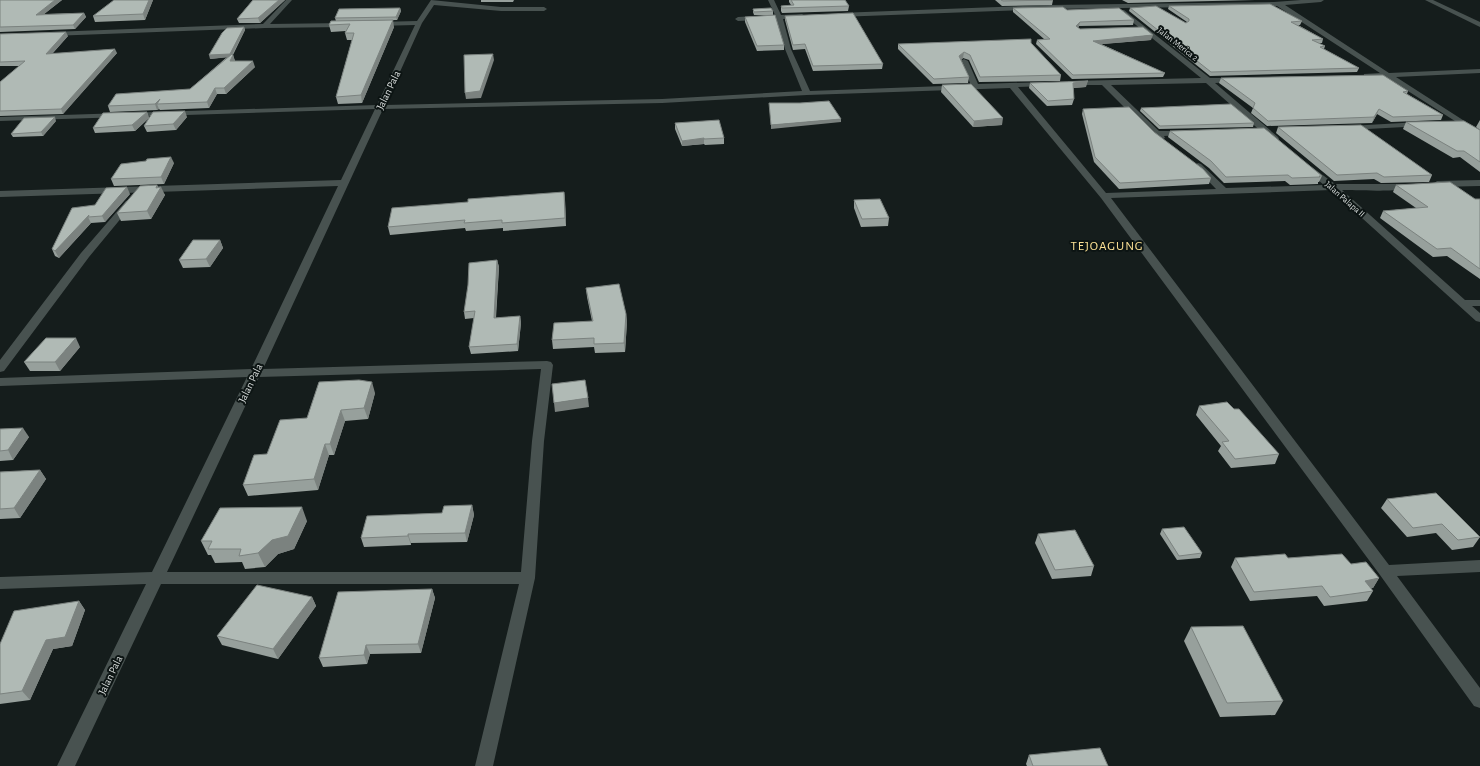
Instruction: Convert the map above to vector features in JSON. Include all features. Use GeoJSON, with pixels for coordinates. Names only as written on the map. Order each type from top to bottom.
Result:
{"type":"FeatureCollection","features":[{"type":"Feature","properties":{"kind":"street"},"geometry":{"type":"LineString","coordinates":[[266,26],[289,0]]}},
{"type":"Feature","properties":{"kind":"street"},"geometry":{"type":"LineString","coordinates":[[771,0],[779,17],[788,49],[807,93]]}},
{"type":"Feature","properties":{"kind":"street","name":"Jalan Merica 2"},"geometry":{"type":"LineString","coordinates":[[1110,0],[1208,81]]}},
{"type":"Feature","properties":{"kind":"street"},"geometry":{"type":"LineString","coordinates":[[829,15],[970,10],[1157,7],[1321,0]]}},
{"type":"Feature","properties":{"kind":"street"},"geometry":{"type":"LineString","coordinates":[[1428,0],[1480,25]]}},
{"type":"Feature","properties":{"kind":"street"},"geometry":{"type":"LineString","coordinates":[[433,1],[501,9],[544,9]]}},
{"type":"Feature","properties":{"kind":"street","name":"Jalan Pala"},"geometry":{"type":"LineString","coordinates":[[66,766],[255,373],[419,23],[433,1]]}},
{"type":"Feature","properties":{"kind":"street"},"geometry":{"type":"LineString","coordinates":[[1275,2],[1480,135]]}},
{"type":"Feature","properties":{"kind":"street"},"geometry":{"type":"LineString","coordinates":[[1157,7],[1164,11]]}},
{"type":"Feature","properties":{"kind":"street"},"geometry":{"type":"LineString","coordinates":[[738,19],[807,16]]}},
{"type":"Feature","properties":{"kind":"street"},"geometry":{"type":"LineString","coordinates":[[369,25],[419,23]]}},
{"type":"Feature","properties":{"kind":"street"},"geometry":{"type":"LineString","coordinates":[[44,34],[266,26],[353,25]]}},
{"type":"Feature","properties":{"kind":"street"},"geometry":{"type":"LineString","coordinates":[[1129,28],[1143,28]]}},
{"type":"Feature","properties":{"kind":"street"},"geometry":{"type":"LineString","coordinates":[[964,61],[975,86]]}},
{"type":"Feature","properties":{"kind":"street"},"geometry":{"type":"LineString","coordinates":[[1359,76],[1480,71]]}},
{"type":"Feature","properties":{"kind":"street"},"geometry":{"type":"LineString","coordinates":[[0,119],[379,107],[662,101],[1061,82],[1105,83],[1243,79]]}},
{"type":"Feature","properties":{"kind":"street"},"geometry":{"type":"LineString","coordinates":[[1208,81],[1282,145]]}},
{"type":"Feature","properties":{"kind":"street"},"geometry":{"type":"LineString","coordinates":[[1105,83],[1156,134],[1168,143]]}},
{"type":"Feature","properties":{"kind":"street"},"geometry":{"type":"LineString","coordinates":[[1012,85],[1104,196],[1385,571],[1480,701]]}},
{"type":"Feature","properties":{"kind":"street"},"geometry":{"type":"LineString","coordinates":[[1447,123],[1461,123]]}},
{"type":"Feature","properties":{"kind":"street"},"geometry":{"type":"LineString","coordinates":[[1339,128],[1432,124]]}},
{"type":"Feature","properties":{"kind":"street"},"geometry":{"type":"LineString","coordinates":[[1361,127],[1374,136]]}},
{"type":"Feature","properties":{"kind":"street"},"geometry":{"type":"LineString","coordinates":[[1249,131],[1280,130]]}},
{"type":"Feature","properties":{"kind":"street"},"geometry":{"type":"LineString","coordinates":[[1156,134],[1195,132]]}},
{"type":"Feature","properties":{"kind":"street","name":"Jalan Palapa II"},"geometry":{"type":"LineString","coordinates":[[1300,160],[1333,187],[1480,319]]}},
{"type":"Feature","properties":{"kind":"street"},"geometry":{"type":"LineString","coordinates":[[1192,162],[1205,171],[1224,192]]}},
{"type":"Feature","properties":{"kind":"street"},"geometry":{"type":"LineString","coordinates":[[1429,175],[1441,184]]}},
{"type":"Feature","properties":{"kind":"street"},"geometry":{"type":"LineString","coordinates":[[0,194],[345,183]]}},
{"type":"Feature","properties":{"kind":"street"},"geometry":{"type":"LineString","coordinates":[[1104,196],[1333,187],[1384,188],[1480,183]]}},
{"type":"Feature","properties":{"kind":"street"},"geometry":{"type":"LineString","coordinates":[[0,368],[85,255],[140,190]]}},
{"type":"Feature","properties":{"kind":"street"},"geometry":{"type":"LineString","coordinates":[[1462,303],[1480,303]]}},
{"type":"Feature","properties":{"kind":"street"},"geometry":{"type":"LineString","coordinates":[[0,382],[547,365],[538,441],[528,578],[484,766]]}},
{"type":"Feature","properties":{"kind":"street"},"geometry":{"type":"LineString","coordinates":[[1385,571],[1480,566]]}},
{"type":"Feature","properties":{"kind":"street"},"geometry":{"type":"LineString","coordinates":[[0,583],[157,578],[528,578]]}},
{"type":"Feature","properties":{"kind":"building"},"geometry":{"type":"Polygon","coordinates":[[[0,0],[55,0],[36,15],[84,13],[73,25],[0,27],[0,0]]]}},
{"type":"Feature","properties":{"kind":"building"},"geometry":{"type":"Polygon","coordinates":[[[114,0],[149,0],[143,14],[93,16],[114,0]]]}},
{"type":"Feature","properties":{"kind":"building"},"geometry":{"type":"Polygon","coordinates":[[[253,0],[279,0],[258,18],[237,19],[253,0]]]}},
{"type":"Feature","properties":{"kind":"building"},"geometry":{"type":"Polygon","coordinates":[[[791,0],[845,0],[849,6],[782,8],[781,6],[794,5],[791,0]]]}},
{"type":"Feature","properties":{"kind":"building"},"geometry":{"type":"Polygon","coordinates":[[[1001,0],[1053,0],[1003,1],[1001,0]]]}},
{"type":"Feature","properties":{"kind":"building"},"geometry":{"type":"Polygon","coordinates":[[[1270,4],[1302,21],[1291,22],[1323,39],[1312,40],[1325,46],[1320,47],[1359,68],[1211,72],[1130,8],[1156,6],[1186,23],[1189,19],[1169,6],[1270,4]]]}},
{"type":"Feature","properties":{"kind":"building"},"geometry":{"type":"Polygon","coordinates":[[[1063,7],[1067,10],[1119,8],[1134,20],[1080,22],[1076,26],[1080,29],[1143,27],[1153,35],[1093,41],[1165,73],[1073,75],[1037,40],[1050,39],[1013,8],[1063,7]]]}},
{"type":"Feature","properties":{"kind":"building"},"geometry":{"type":"Polygon","coordinates":[[[400,8],[396,17],[335,18],[339,9],[400,8]]]}},
{"type":"Feature","properties":{"kind":"building"},"geometry":{"type":"Polygon","coordinates":[[[771,8],[773,11],[754,12],[753,9],[771,8]]]}},
{"type":"Feature","properties":{"kind":"building"},"geometry":{"type":"Polygon","coordinates":[[[853,13],[883,64],[813,66],[805,44],[793,45],[785,16],[853,13]]]}},
{"type":"Feature","properties":{"kind":"building"},"geometry":{"type":"Polygon","coordinates":[[[775,15],[784,45],[757,46],[745,17],[775,15]]]}},
{"type":"Feature","properties":{"kind":"building"},"geometry":{"type":"Polygon","coordinates":[[[393,20],[361,95],[336,97],[354,33],[345,33],[350,24],[329,25],[331,21],[393,20]]]}},
{"type":"Feature","properties":{"kind":"building"},"geometry":{"type":"Polygon","coordinates":[[[244,27],[230,54],[209,55],[222,33],[227,28],[244,27]]]}},
{"type":"Feature","properties":{"kind":"building"},"geometry":{"type":"Polygon","coordinates":[[[66,32],[46,54],[115,49],[61,109],[0,111],[0,82],[25,61],[0,62],[0,34],[66,32]]]}},
{"type":"Feature","properties":{"kind":"building"},"geometry":{"type":"Polygon","coordinates":[[[1031,39],[1031,43],[1061,75],[980,77],[970,55],[964,52],[959,56],[969,77],[934,79],[898,44],[1031,39]]]}},
{"type":"Feature","properties":{"kind":"building"},"geometry":{"type":"Polygon","coordinates":[[[232,54],[233,55],[230,61],[253,61],[224,88],[215,88],[207,102],[157,104],[160,99],[155,104],[108,106],[116,94],[190,89],[232,54]]]}},
{"type":"Feature","properties":{"kind":"building"},"geometry":{"type":"Polygon","coordinates":[[[493,54],[480,91],[465,93],[464,55],[493,54]]]}},
{"type":"Feature","properties":{"kind":"building"},"geometry":{"type":"Polygon","coordinates":[[[1383,75],[1408,91],[1403,92],[1443,115],[1393,117],[1379,109],[1374,117],[1268,121],[1253,108],[1255,103],[1221,78],[1383,75]]]}},
{"type":"Feature","properties":{"kind":"building"},"geometry":{"type":"Polygon","coordinates":[[[1088,81],[1073,83],[1074,99],[1048,101],[1030,83],[1088,81]]]}},
{"type":"Feature","properties":{"kind":"building"},"geometry":{"type":"Polygon","coordinates":[[[971,84],[1003,118],[974,121],[942,85],[971,84]]]}},
{"type":"Feature","properties":{"kind":"building"},"geometry":{"type":"Polygon","coordinates":[[[829,101],[841,119],[771,125],[769,103],[829,101]]]}},
{"type":"Feature","properties":{"kind":"building"},"geometry":{"type":"Polygon","coordinates":[[[1231,104],[1254,123],[1160,126],[1141,108],[1231,104]]]}},
{"type":"Feature","properties":{"kind":"building"},"geometry":{"type":"Polygon","coordinates":[[[1129,107],[1154,132],[1203,169],[1211,178],[1120,183],[1095,157],[1083,109],[1129,107]]]}},
{"type":"Feature","properties":{"kind":"building"},"geometry":{"type":"Polygon","coordinates":[[[185,111],[173,124],[144,126],[153,112],[185,111]]]}},
{"type":"Feature","properties":{"kind":"building"},"geometry":{"type":"Polygon","coordinates":[[[147,112],[132,125],[93,128],[103,113],[147,112]]]}},
{"type":"Feature","properties":{"kind":"building"},"geometry":{"type":"Polygon","coordinates":[[[55,117],[41,132],[11,134],[24,118],[55,117]]]}},
{"type":"Feature","properties":{"kind":"building"},"geometry":{"type":"Polygon","coordinates":[[[719,120],[724,138],[704,138],[682,141],[675,123],[719,120]]]}},
{"type":"Feature","properties":{"kind":"building"},"geometry":{"type":"Polygon","coordinates":[[[1464,121],[1480,130],[1480,162],[1464,151],[1457,151],[1406,122],[1464,121]]]}},
{"type":"Feature","properties":{"kind":"building"},"geometry":{"type":"Polygon","coordinates":[[[1361,125],[1432,175],[1384,177],[1377,173],[1337,175],[1278,127],[1361,125]]]}},
{"type":"Feature","properties":{"kind":"building"},"geometry":{"type":"Polygon","coordinates":[[[1264,128],[1322,176],[1292,178],[1288,175],[1226,177],[1211,161],[1170,131],[1264,128]]]}},
{"type":"Feature","properties":{"kind":"building"},"geometry":{"type":"Polygon","coordinates":[[[171,157],[161,177],[111,179],[121,164],[146,161],[147,159],[171,157]]]}},
{"type":"Feature","properties":{"kind":"building"},"geometry":{"type":"Polygon","coordinates":[[[1450,182],[1475,199],[1480,199],[1480,269],[1451,248],[1437,249],[1383,211],[1428,207],[1396,185],[1450,182]]]}},
{"type":"Feature","properties":{"kind":"building"},"geometry":{"type":"Polygon","coordinates":[[[157,185],[156,188],[161,187],[147,211],[117,213],[140,186],[157,185]]]}},
{"type":"Feature","properties":{"kind":"building"},"geometry":{"type":"Polygon","coordinates":[[[127,187],[102,216],[88,217],[89,215],[55,251],[52,249],[72,208],[95,205],[106,188],[127,187]]]}},
{"type":"Feature","properties":{"kind":"building"},"geometry":{"type":"Polygon","coordinates":[[[564,192],[565,218],[502,223],[502,220],[464,223],[465,220],[388,227],[392,208],[468,202],[468,199],[564,192]]]}},
{"type":"Feature","properties":{"kind":"building"},"geometry":{"type":"Polygon","coordinates":[[[880,199],[889,218],[862,219],[854,200],[880,199]]]}},
{"type":"Feature","properties":{"kind":"building"},"geometry":{"type":"Polygon","coordinates":[[[193,240],[220,240],[206,259],[179,260],[193,240]]]}},
{"type":"Feature","properties":{"kind":"building"},"geometry":{"type":"Polygon","coordinates":[[[497,260],[494,318],[520,316],[517,344],[469,347],[475,311],[464,312],[468,285],[469,263],[497,260]]]}},
{"type":"Feature","properties":{"kind":"building"},"geometry":{"type":"Polygon","coordinates":[[[619,284],[626,314],[624,343],[594,344],[594,338],[552,340],[554,323],[593,321],[586,288],[619,284]]]}},
{"type":"Feature","properties":{"kind":"building"},"geometry":{"type":"Polygon","coordinates":[[[46,338],[76,338],[55,362],[24,362],[46,338]]]}},
{"type":"Feature","properties":{"kind":"building"},"geometry":{"type":"Polygon","coordinates":[[[359,380],[372,382],[364,408],[341,410],[330,444],[325,444],[314,479],[243,485],[254,455],[267,454],[280,420],[307,418],[319,382],[359,380]]]}},
{"type":"Feature","properties":{"kind":"building"},"geometry":{"type":"Polygon","coordinates":[[[585,380],[588,398],[554,403],[552,384],[585,380]]]}},
{"type":"Feature","properties":{"kind":"building"},"geometry":{"type":"Polygon","coordinates":[[[1227,402],[1234,409],[1239,409],[1279,454],[1235,459],[1222,442],[1229,441],[1199,406],[1227,402]]]}},
{"type":"Feature","properties":{"kind":"building"},"geometry":{"type":"Polygon","coordinates":[[[23,428],[8,450],[0,451],[0,429],[23,428]]]}},
{"type":"Feature","properties":{"kind":"building"},"geometry":{"type":"Polygon","coordinates":[[[40,470],[14,508],[0,509],[0,472],[40,470]]]}},
{"type":"Feature","properties":{"kind":"building"},"geometry":{"type":"Polygon","coordinates":[[[1436,493],[1480,537],[1458,540],[1442,524],[1413,528],[1387,499],[1436,493]]]}},
{"type":"Feature","properties":{"kind":"building"},"geometry":{"type":"Polygon","coordinates":[[[472,505],[465,533],[408,534],[408,536],[361,538],[367,516],[442,513],[444,506],[472,505]]]}},
{"type":"Feature","properties":{"kind":"building"},"geometry":{"type":"Polygon","coordinates":[[[302,507],[288,536],[272,540],[258,553],[239,556],[241,549],[208,549],[212,541],[201,541],[220,508],[302,507]]]}},
{"type":"Feature","properties":{"kind":"building"},"geometry":{"type":"Polygon","coordinates":[[[1184,527],[1202,553],[1179,556],[1162,529],[1184,527]]]}},
{"type":"Feature","properties":{"kind":"building"},"geometry":{"type":"Polygon","coordinates":[[[1075,530],[1094,566],[1055,570],[1038,534],[1075,530]]]}},
{"type":"Feature","properties":{"kind":"building"},"geometry":{"type":"Polygon","coordinates":[[[1285,554],[1288,558],[1342,554],[1351,564],[1366,562],[1379,578],[1365,581],[1373,591],[1330,597],[1322,586],[1254,592],[1235,558],[1285,554]]]}},
{"type":"Feature","properties":{"kind":"building"},"geometry":{"type":"Polygon","coordinates":[[[257,585],[312,597],[273,649],[217,636],[257,585]]]}},
{"type":"Feature","properties":{"kind":"building"},"geometry":{"type":"Polygon","coordinates":[[[432,589],[418,644],[366,645],[364,655],[319,658],[338,592],[432,589]]]}},
{"type":"Feature","properties":{"kind":"building"},"geometry":{"type":"Polygon","coordinates":[[[79,601],[65,637],[46,640],[22,691],[0,694],[0,644],[14,611],[79,601]]]}},
{"type":"Feature","properties":{"kind":"building"},"geometry":{"type":"Polygon","coordinates":[[[1243,626],[1283,701],[1227,703],[1191,627],[1243,626]]]}},
{"type":"Feature","properties":{"kind":"building"},"geometry":{"type":"Polygon","coordinates":[[[1100,748],[1108,766],[1033,766],[1029,755],[1100,748]]]}},
{"type":"Feature","properties":{"kind":"district","name":"TEJOAGUNG"},"geometry":{"type":"Point","coordinates":[1107,245]}}]}
